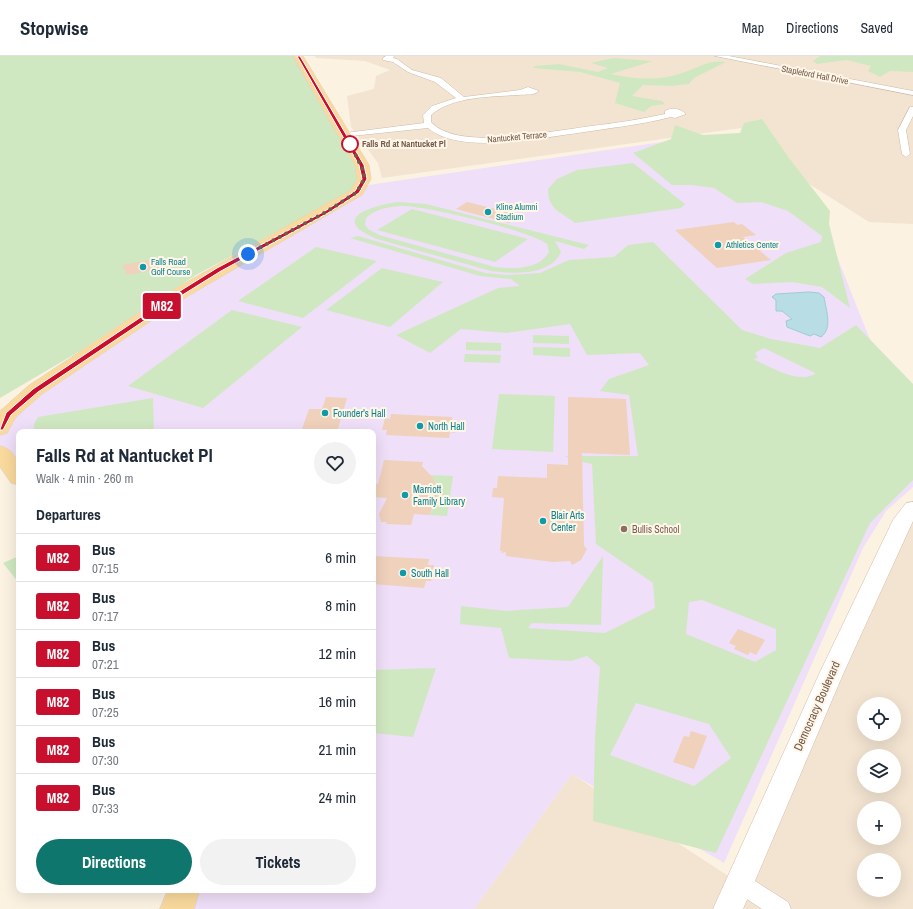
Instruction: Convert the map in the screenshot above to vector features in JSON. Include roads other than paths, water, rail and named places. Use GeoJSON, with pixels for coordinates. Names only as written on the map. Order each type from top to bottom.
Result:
{"type":"FeatureCollection","features":[{"type":"Feature","properties":{"kind":"main road"},"geometry":{"type":"LineString","coordinates":[[1,424],[18,404],[36,390],[182,292],[219,270],[326,212],[357,192],[364,179],[364,172],[345,135],[298,56]]}},
{"type":"Feature","properties":{"kind":"main road"},"geometry":{"type":"LineString","coordinates":[[0,452],[16,474]]}},
{"type":"Feature","properties":{"kind":"main road","name":"Democracy Boulevard"},"geometry":{"type":"LineString","coordinates":[[728,909],[835,665],[903,520],[913,508]]}},
{"type":"Feature","properties":{"kind":"main road"},"geometry":{"type":"LineString","coordinates":[[177,909],[183,893]]}},
{"type":"Feature","properties":{"kind":"street","name":"Stapleford Hall Drive"},"geometry":{"type":"LineString","coordinates":[[718,56],[913,93]]}},
{"type":"Feature","properties":{"kind":"street"},"geometry":{"type":"LineString","coordinates":[[393,57],[410,71],[438,80],[462,99]]}},
{"type":"Feature","properties":{"kind":"street"},"geometry":{"type":"LineString","coordinates":[[345,135],[429,126],[427,115],[432,109],[443,104],[462,99],[524,92]]}},
{"type":"Feature","properties":{"kind":"street"},"geometry":{"type":"LineString","coordinates":[[913,109],[902,130],[904,156],[913,161]]}},
{"type":"Feature","properties":{"kind":"street","name":"Nantucket Terrace"},"geometry":{"type":"LineString","coordinates":[[429,126],[442,133],[462,138],[500,140],[641,122],[671,115]]}},
{"type":"Feature","properties":{"kind":"street"},"geometry":{"type":"LineString","coordinates":[[740,883],[780,909]]}},
{"type":"Feature","properties":{"kind":"water"},"geometry":{"type":"Polygon","coordinates":[[[809,292],[819,293],[824,297],[828,324],[825,333],[821,337],[814,334],[810,336],[787,327],[786,321],[792,319],[782,311],[776,311],[776,300],[772,297],[776,294],[809,292]]]}},
{"type":"Feature","properties":{"kind":"place","name":"Falls Rd at Nantucket Pl"},"geometry":{"type":"Point","coordinates":[350,144]}},
{"type":"Feature","properties":{"kind":"place","name":"Kline Alumni Stadium"},"geometry":{"type":"Point","coordinates":[488,212]}},
{"type":"Feature","properties":{"kind":"place","name":"Athletics Center"},"geometry":{"type":"Point","coordinates":[718,245]}},
{"type":"Feature","properties":{"kind":"place","name":"Falls Road Golf Course"},"geometry":{"type":"Point","coordinates":[143,267]}},
{"type":"Feature","properties":{"kind":"place","name":"Founder's Hall"},"geometry":{"type":"Point","coordinates":[325,413]}},
{"type":"Feature","properties":{"kind":"place","name":"North Hall"},"geometry":{"type":"Point","coordinates":[420,426]}},
{"type":"Feature","properties":{"kind":"place","name":"Marriott Family Library"},"geometry":{"type":"Point","coordinates":[405,495]}},
{"type":"Feature","properties":{"kind":"place","name":"Blair Arts Center"},"geometry":{"type":"Point","coordinates":[543,521]}},
{"type":"Feature","properties":{"kind":"place","name":"Bullis School"},"geometry":{"type":"Point","coordinates":[624,529]}},
{"type":"Feature","properties":{"kind":"place","name":"South Hall"},"geometry":{"type":"Point","coordinates":[403,573]}}]}
